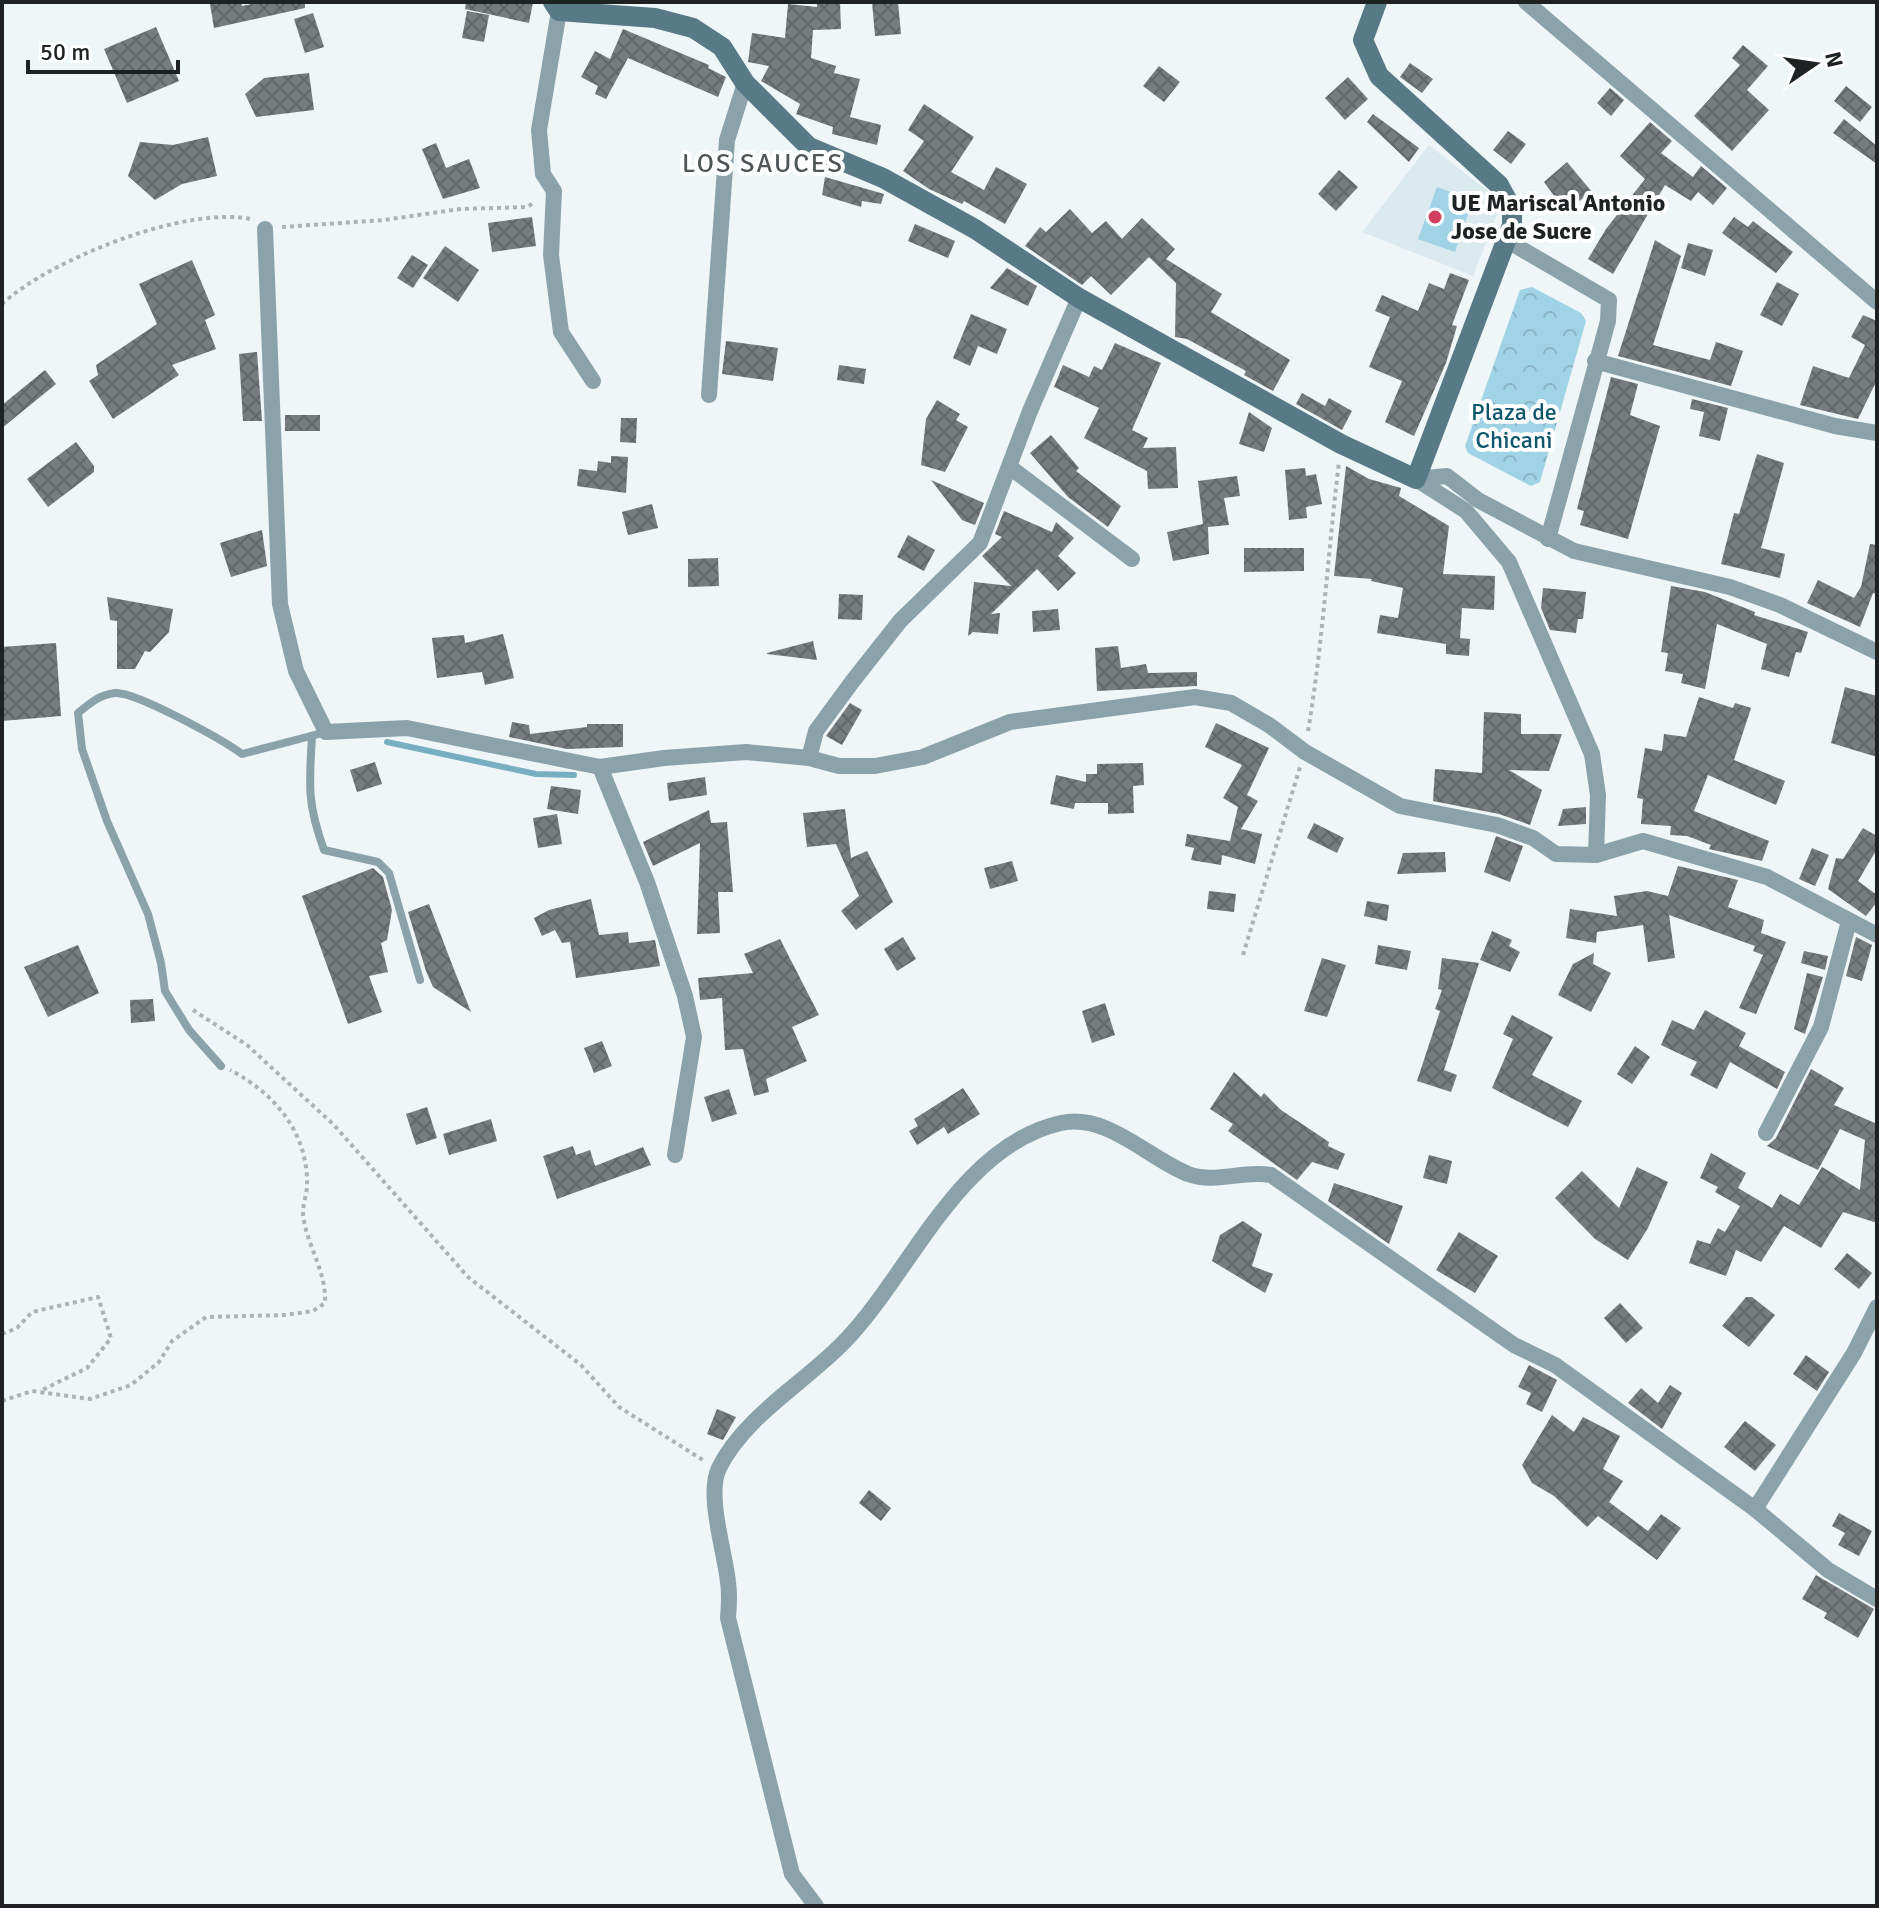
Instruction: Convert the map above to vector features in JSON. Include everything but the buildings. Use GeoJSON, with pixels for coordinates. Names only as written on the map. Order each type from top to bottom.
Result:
{"type":"FeatureCollection","features":[{"type":"Feature","properties":{"kind":"street"},"geometry":{"type":"LineString","coordinates":[[1377,2],[1363,40],[1379,76],[1407,105],[1499,185],[1512,209],[1512,225],[1416,479]]}},
{"type":"Feature","properties":{"kind":"street"},"geometry":{"type":"LineString","coordinates":[[1526,2],[1877,302]]}},
{"type":"Feature","properties":{"kind":"street"},"geometry":{"type":"LineString","coordinates":[[593,381],[561,332],[551,255],[554,191],[543,174],[539,130],[556,7],[655,18],[693,28],[722,47],[745,83],[809,147],[883,178],[975,229],[1079,298],[1341,444],[1416,479],[1466,511],[1509,562],[1592,754],[1598,795],[1596,855]]}},
{"type":"Feature","properties":{"kind":"street"},"geometry":{"type":"LineString","coordinates":[[709,395],[727,140],[745,83]]}},
{"type":"Feature","properties":{"kind":"street"},"geometry":{"type":"LineString","coordinates":[[265,229],[280,604],[296,671],[319,734],[407,728],[600,767],[664,758],[746,752],[809,758],[839,766],[875,766],[923,757],[1010,722],[1195,697],[1231,703],[1269,725],[1305,752],[1400,806],[1497,825],[1533,838],[1556,854],[1596,855],[1643,841],[1767,877],[1877,935]]}},
{"type":"Feature","properties":{"kind":"street"},"geometry":{"type":"LineString","coordinates":[[1506,240],[1609,300],[1608,321],[1548,539]]}},
{"type":"Feature","properties":{"kind":"street"},"geometry":{"type":"LineString","coordinates":[[809,758],[816,731],[900,621],[980,543],[1011,468],[1030,411],[1079,298]]}},
{"type":"Feature","properties":{"kind":"street"},"geometry":{"type":"LineString","coordinates":[[1595,361],[1835,426],[1877,433]]}},
{"type":"Feature","properties":{"kind":"street"},"geometry":{"type":"LineString","coordinates":[[1011,468],[1132,559]]}},
{"type":"Feature","properties":{"kind":"street"},"geometry":{"type":"LineString","coordinates":[[1416,479],[1447,476],[1478,500],[1548,539],[1606,559],[1646,565],[1730,587],[1780,605],[1877,652]]}},
{"type":"Feature","properties":{"kind":"street"},"geometry":{"type":"LineString","coordinates":[[600,767],[647,882],[685,996],[694,1037],[675,1155]]}},
{"type":"Feature","properties":{"kind":"street"},"geometry":{"type":"LineString","coordinates":[[1766,1133],[1821,1027],[1849,921]]}},
{"type":"Feature","properties":{"kind":"street"},"geometry":{"type":"LineString","coordinates":[[816,1906],[792,1874],[728,1618],[729,1585],[715,1503],[718,1470],[745,1433],[844,1342],[898,1276],[933,1221],[969,1179],[1034,1133],[1061,1123],[1085,1121],[1187,1173],[1214,1180],[1249,1172],[1271,1175],[1514,1345],[1555,1365],[1755,1509],[1828,1570],[1877,1599]]}},
{"type":"Feature","properties":{"kind":"street"},"geometry":{"type":"LineString","coordinates":[[1755,1509],[1854,1353],[1877,1307]]}},
{"type":"Feature","properties":{"kind":"lane"},"geometry":{"type":"LineString","coordinates":[[221,1066],[189,1030],[165,991],[148,914],[107,821],[82,749],[78,713],[96,697],[119,692],[189,721],[242,754],[319,734]]}},
{"type":"Feature","properties":{"kind":"lane"},"geometry":{"type":"LineString","coordinates":[[319,734],[307,773],[310,813],[324,850],[378,862],[389,873],[420,980]]}},
{"type":"Feature","properties":{"kind":"path"},"geometry":{"type":"LineString","coordinates":[[1243,955],[1305,752],[1319,665],[1323,593],[1341,444]]}},
{"type":"Feature","properties":{"kind":"path"},"geometry":{"type":"LineString","coordinates":[[165,991],[247,1045],[333,1124],[468,1277],[581,1365],[619,1407],[718,1470]]}},
{"type":"Feature","properties":{"kind":"path"},"geometry":{"type":"LineString","coordinates":[[37,1392],[90,1399],[131,1385],[159,1362],[172,1341],[206,1317],[285,1315],[313,1311],[325,1303],[319,1266],[303,1213],[307,1186],[296,1133],[285,1111],[268,1095],[221,1066]]}},
{"type":"Feature","properties":{"kind":"path"},"geometry":{"type":"LineString","coordinates":[[2,1334],[17,1328],[32,1312],[98,1297],[111,1338],[87,1368],[37,1392],[2,1401]]}},
{"type":"Feature","properties":{"kind":"shaded area","name":"UE Mariscal Antonio Jose de Sucre"},"geometry":{"type":"Polygon","coordinates":[[[1429,145],[1502,202],[1473,276],[1362,232],[1429,145]]]}},
{"type":"Feature","properties":{"kind":"green space"},"geometry":{"type":"Polygon","coordinates":[[[1437,187],[1473,200],[1455,252],[1418,239],[1437,187]]]}},
{"type":"Feature","properties":{"kind":"green space","name":"Plaza de Chicani"},"geometry":{"type":"Polygon","coordinates":[[[1532,287],[1581,313],[1586,321],[1540,482],[1531,486],[1468,453],[1465,446],[1520,290],[1532,287]]]}},
{"type":"Feature","properties":{"kind":"waterway"},"geometry":{"type":"LineString","coordinates":[[387,742],[536,774],[574,775]]}},
{"type":"Feature","properties":{"kind":"place","name":"UE Mariscal Antonio Jose de Sucre"},"geometry":{"type":"Point","coordinates":[1435,217]}},
{"type":"Feature","properties":{"kind":"district","name":"LOS SAUCES"},"geometry":{"type":"Point","coordinates":[763,164]}}]}
